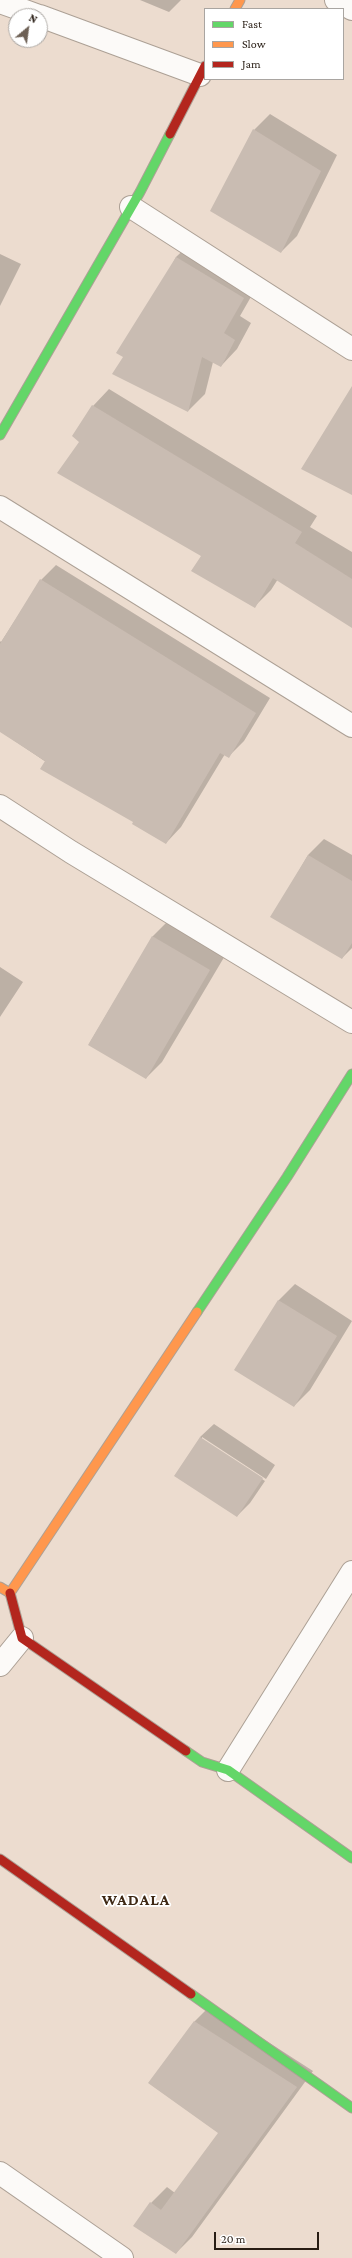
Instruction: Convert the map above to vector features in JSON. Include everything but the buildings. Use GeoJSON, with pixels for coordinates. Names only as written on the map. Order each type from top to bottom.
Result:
{"type":"FeatureCollection","features":[{"type":"Feature","properties":{"kind":"street"},"geometry":{"type":"LineString","coordinates":[[336,0],[352,9]]}},
{"type":"Feature","properties":{"kind":"street"},"geometry":{"type":"LineString","coordinates":[[0,2],[17,8]]}},
{"type":"Feature","properties":{"kind":"street"},"geometry":{"type":"LineString","coordinates":[[0,435],[131,207],[203,71],[48,19]]}},
{"type":"Feature","properties":{"kind":"street"},"geometry":{"type":"LineString","coordinates":[[131,207],[352,349]]}},
{"type":"Feature","properties":{"kind":"street"},"geometry":{"type":"LineString","coordinates":[[0,507],[352,726]]}},
{"type":"Feature","properties":{"kind":"street"},"geometry":{"type":"LineString","coordinates":[[0,806],[70,852],[352,1022]]}},
{"type":"Feature","properties":{"kind":"street"},"geometry":{"type":"LineString","coordinates":[[10,1593],[287,1177],[352,1074]]}},
{"type":"Feature","properties":{"kind":"street"},"geometry":{"type":"LineString","coordinates":[[228,1770],[352,1572]]}},
{"type":"Feature","properties":{"kind":"street"},"geometry":{"type":"LineString","coordinates":[[0,1587],[10,1593],[22,1638],[202,1762],[228,1770],[352,1858]]}},
{"type":"Feature","properties":{"kind":"street"},"geometry":{"type":"LineString","coordinates":[[0,1664],[22,1638]]}},
{"type":"Feature","properties":{"kind":"street"},"geometry":{"type":"LineString","coordinates":[[0,1859],[352,2108]]}},
{"type":"Feature","properties":{"kind":"street"},"geometry":{"type":"LineString","coordinates":[[0,2173],[122,2258]]}},
{"type":"Feature","properties":{"kind":"traffic: fast"},"geometry":{"type":"LineString","coordinates":[[0,435],[140,192],[170,134]]}},
{"type":"Feature","properties":{"kind":"traffic: fast"},"geometry":{"type":"LineString","coordinates":[[197,1312],[287,1177],[352,1074]]}},
{"type":"Feature","properties":{"kind":"traffic: fast"},"geometry":{"type":"LineString","coordinates":[[186,1751],[202,1762],[228,1770],[352,1858]]}},
{"type":"Feature","properties":{"kind":"traffic: fast"},"geometry":{"type":"LineString","coordinates":[[191,1994],[352,2108]]}},
{"type":"Feature","properties":{"kind":"traffic: slow"},"geometry":{"type":"LineString","coordinates":[[236,8],[240,0]]}},
{"type":"Feature","properties":{"kind":"traffic: slow"},"geometry":{"type":"LineString","coordinates":[[0,1587],[10,1593],[197,1312]]}},
{"type":"Feature","properties":{"kind":"traffic: jam"},"geometry":{"type":"LineString","coordinates":[[170,134],[204,68]]}},
{"type":"Feature","properties":{"kind":"traffic: jam"},"geometry":{"type":"LineString","coordinates":[[10,1593],[22,1638],[186,1751]]}},
{"type":"Feature","properties":{"kind":"traffic: jam"},"geometry":{"type":"LineString","coordinates":[[0,1859],[191,1994]]}},
{"type":"Feature","properties":{"kind":"district","name":"WADALA"},"geometry":{"type":"Point","coordinates":[136,1900]}}]}
